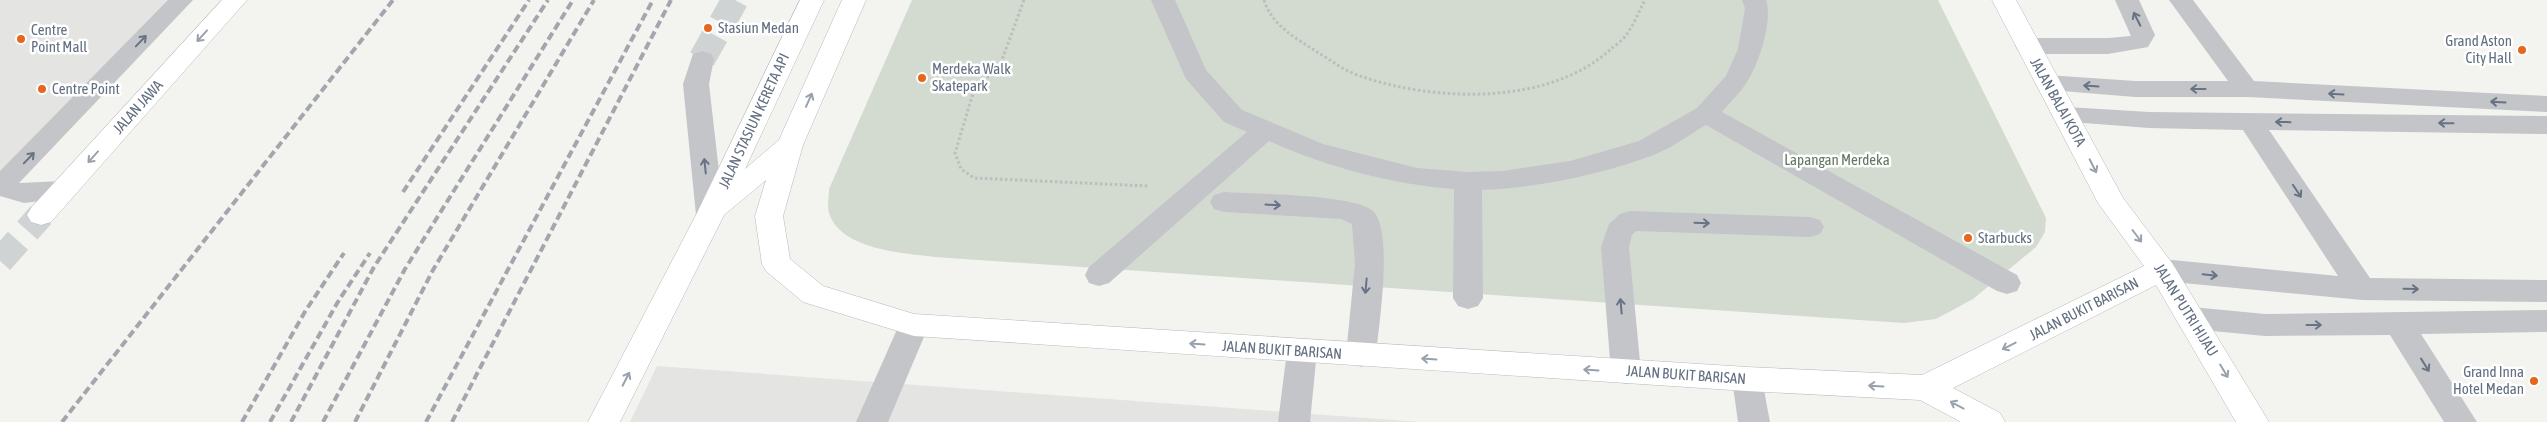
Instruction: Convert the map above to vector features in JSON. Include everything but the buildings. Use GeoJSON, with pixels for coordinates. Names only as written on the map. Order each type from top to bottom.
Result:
{"type":"FeatureCollection","features":[{"type":"Feature","properties":{"kind":"main road","name":"JALAN JAWA"},"geometry":{"type":"LineString","coordinates":[[41,215],[235,0]]}},
{"type":"Feature","properties":{"kind":"main road","name":"JALAN STASIUN KERETA API"},"geometry":{"type":"LineString","coordinates":[[604,422],[710,215],[812,0]]}},
{"type":"Feature","properties":{"kind":"main road","name":"JALAN STASIUN KERETA API"},"geometry":{"type":"LineString","coordinates":[[710,215],[790,145],[854,0]]}},
{"type":"Feature","properties":{"kind":"main road","name":"JALAN BALAI KOTA"},"geometry":{"type":"LineString","coordinates":[[2004,0],[2047,83],[2067,115],[2112,203]]}},
{"type":"Feature","properties":{"kind":"main road","name":"JALAN BUKIT BARISAN"},"geometry":{"type":"LineString","coordinates":[[790,145],[769,216],[776,264],[813,294],[914,325],[1626,372],[1925,388],[1989,422]]}},
{"type":"Feature","properties":{"kind":"main road","name":"JALAN PUTRI HIJAU"},"geometry":{"type":"LineString","coordinates":[[2112,203],[2162,270],[2254,422]]}},
{"type":"Feature","properties":{"kind":"main road","name":"JALAN BUKIT BARISAN"},"geometry":{"type":"LineString","coordinates":[[1925,388],[2162,270]]}},
{"type":"Feature","properties":{"kind":"street"},"geometry":{"type":"LineString","coordinates":[[0,187],[181,0]]}},
{"type":"Feature","properties":{"kind":"street"},"geometry":{"type":"LineString","coordinates":[[1163,0],[1195,73],[1233,116],[1315,151],[1417,177],[1468,181],[1503,180],[1570,170],[1648,146],[1706,114],[1737,79],[1750,49],[1757,8],[1754,0]]}},
{"type":"Feature","properties":{"kind":"street"},"geometry":{"type":"LineString","coordinates":[[2027,46],[2108,46],[2139,42],[2143,35],[2127,0]]}},
{"type":"Feature","properties":{"kind":"street"},"geometry":{"type":"LineString","coordinates":[[2181,0],[2247,89]]}},
{"type":"Feature","properties":{"kind":"street"},"geometry":{"type":"LineString","coordinates":[[702,59],[696,84],[710,215]]}},
{"type":"Feature","properties":{"kind":"street"},"geometry":{"type":"LineString","coordinates":[[2047,83],[2135,89],[2247,89],[2547,104]]}},
{"type":"Feature","properties":{"kind":"street"},"geometry":{"type":"LineString","coordinates":[[1706,114],[2007,283]]}},
{"type":"Feature","properties":{"kind":"street"},"geometry":{"type":"LineString","coordinates":[[2067,115],[2250,121],[2547,124]]}},
{"type":"Feature","properties":{"kind":"street"},"geometry":{"type":"LineString","coordinates":[[2250,121],[2362,289]]}},
{"type":"Feature","properties":{"kind":"street"},"geometry":{"type":"LineString","coordinates":[[1099,275],[1266,130]]}},
{"type":"Feature","properties":{"kind":"street"},"geometry":{"type":"LineString","coordinates":[[1468,181],[1468,298]]}},
{"type":"Feature","properties":{"kind":"street"},"geometry":{"type":"LineString","coordinates":[[0,187],[9,188],[24,194],[63,190]]}},
{"type":"Feature","properties":{"kind":"street"},"geometry":{"type":"LineString","coordinates":[[1224,202],[1341,209],[1356,213],[1365,220],[1369,229],[1370,248],[1361,355]]}},
{"type":"Feature","properties":{"kind":"street"},"geometry":{"type":"LineString","coordinates":[[1626,372],[1615,247],[1619,231],[1630,221],[1810,227]]}},
{"type":"Feature","properties":{"kind":"street"},"geometry":{"type":"LineString","coordinates":[[2162,270],[2362,289],[2547,290]]}},
{"type":"Feature","properties":{"kind":"street"},"geometry":{"type":"LineString","coordinates":[[2192,318],[2265,325],[2547,321]]}},
{"type":"Feature","properties":{"kind":"street"},"geometry":{"type":"LineString","coordinates":[[2399,324],[2461,422]]}},
{"type":"Feature","properties":{"kind":"street"},"geometry":{"type":"LineString","coordinates":[[872,422],[914,325]]}},
{"type":"Feature","properties":{"kind":"street"},"geometry":{"type":"LineString","coordinates":[[1294,422],[1302,351]]}},
{"type":"Feature","properties":{"kind":"street"},"geometry":{"type":"LineString","coordinates":[[1746,379],[1754,422]]}},
{"type":"Feature","properties":{"kind":"path"},"geometry":{"type":"LineString","coordinates":[[1024,0],[1000,65],[974,90],[955,153],[961,169],[974,178],[1198,188]]}},
{"type":"Feature","properties":{"kind":"path"},"geometry":{"type":"LineString","coordinates":[[1264,0],[1266,9],[1292,37],[1358,76],[1419,91],[1478,94],[1534,88],[1571,77],[1599,62],[1618,44],[1641,14],[1645,0]]}},
{"type":"Feature","properties":{"kind":"shaded area","name":"Centre Point"},"geometry":{"type":"Polygon","coordinates":[[[0,0],[169,0],[0,177],[0,0]]]}},
{"type":"Feature","properties":{"kind":"shaded area"},"geometry":{"type":"Polygon","coordinates":[[[657,366],[1421,422],[630,422],[657,366]]]}},
{"type":"Feature","properties":{"kind":"green space","name":"Lapangan Merdeka"},"geometry":{"type":"Polygon","coordinates":[[[912,0],[1938,0],[2046,218],[2045,232],[2036,247],[1973,299],[1936,319],[1904,323],[935,257],[891,251],[859,242],[846,235],[836,225],[828,210],[829,189],[912,0]]]}},
{"type":"Feature","properties":{"kind":"tunnel"},"geometry":{"type":"LineString","coordinates":[[702,59],[735,0]]}},
{"type":"Feature","properties":{"kind":"tunnel"},"geometry":{"type":"LineString","coordinates":[[0,261],[41,215]]}},
{"type":"Feature","properties":{"kind":"railway"},"geometry":{"type":"LineString","coordinates":[[62,422],[393,0]]}},
{"type":"Feature","properties":{"kind":"railway"},"geometry":{"type":"LineString","coordinates":[[403,192],[529,0]]}},
{"type":"Feature","properties":{"kind":"railway"},"geometry":{"type":"LineString","coordinates":[[291,422],[374,267],[548,0]]}},
{"type":"Feature","properties":{"kind":"railway"},"geometry":{"type":"LineString","coordinates":[[323,422],[405,269],[573,0]]}},
{"type":"Feature","properties":{"kind":"railway"},"geometry":{"type":"LineString","coordinates":[[355,422],[433,270],[594,0]]}},
{"type":"Feature","properties":{"kind":"railway"},"geometry":{"type":"LineString","coordinates":[[426,422],[653,0]]}},
{"type":"Feature","properties":{"kind":"railway"},"geometry":{"type":"LineString","coordinates":[[452,422],[671,0]]}},
{"type":"Feature","properties":{"kind":"railway"},"geometry":{"type":"LineString","coordinates":[[242,422],[306,310],[344,253]]}},
{"type":"Feature","properties":{"kind":"railway"},"geometry":{"type":"LineString","coordinates":[[270,422],[339,300],[370,253]]}},
{"type":"Feature","properties":{"kind":"place","name":"Stasiun Medan"},"geometry":{"type":"Point","coordinates":[708,28]}},
{"type":"Feature","properties":{"kind":"place","name":"Centre Point Mall"},"geometry":{"type":"Point","coordinates":[21,39]}},
{"type":"Feature","properties":{"kind":"place","name":"Grand Aston City Hall"},"geometry":{"type":"Point","coordinates":[2522,50]}},
{"type":"Feature","properties":{"kind":"place","name":"Merdeka Walk Skatepark"},"geometry":{"type":"Point","coordinates":[922,78]}},
{"type":"Feature","properties":{"kind":"place","name":"Centre Point"},"geometry":{"type":"Point","coordinates":[42,89]}},
{"type":"Feature","properties":{"kind":"place","name":"Starbucks"},"geometry":{"type":"Point","coordinates":[1968,238]}},
{"type":"Feature","properties":{"kind":"place","name":"Grand Inna Hotel Medan"},"geometry":{"type":"Point","coordinates":[2534,381]}}]}
